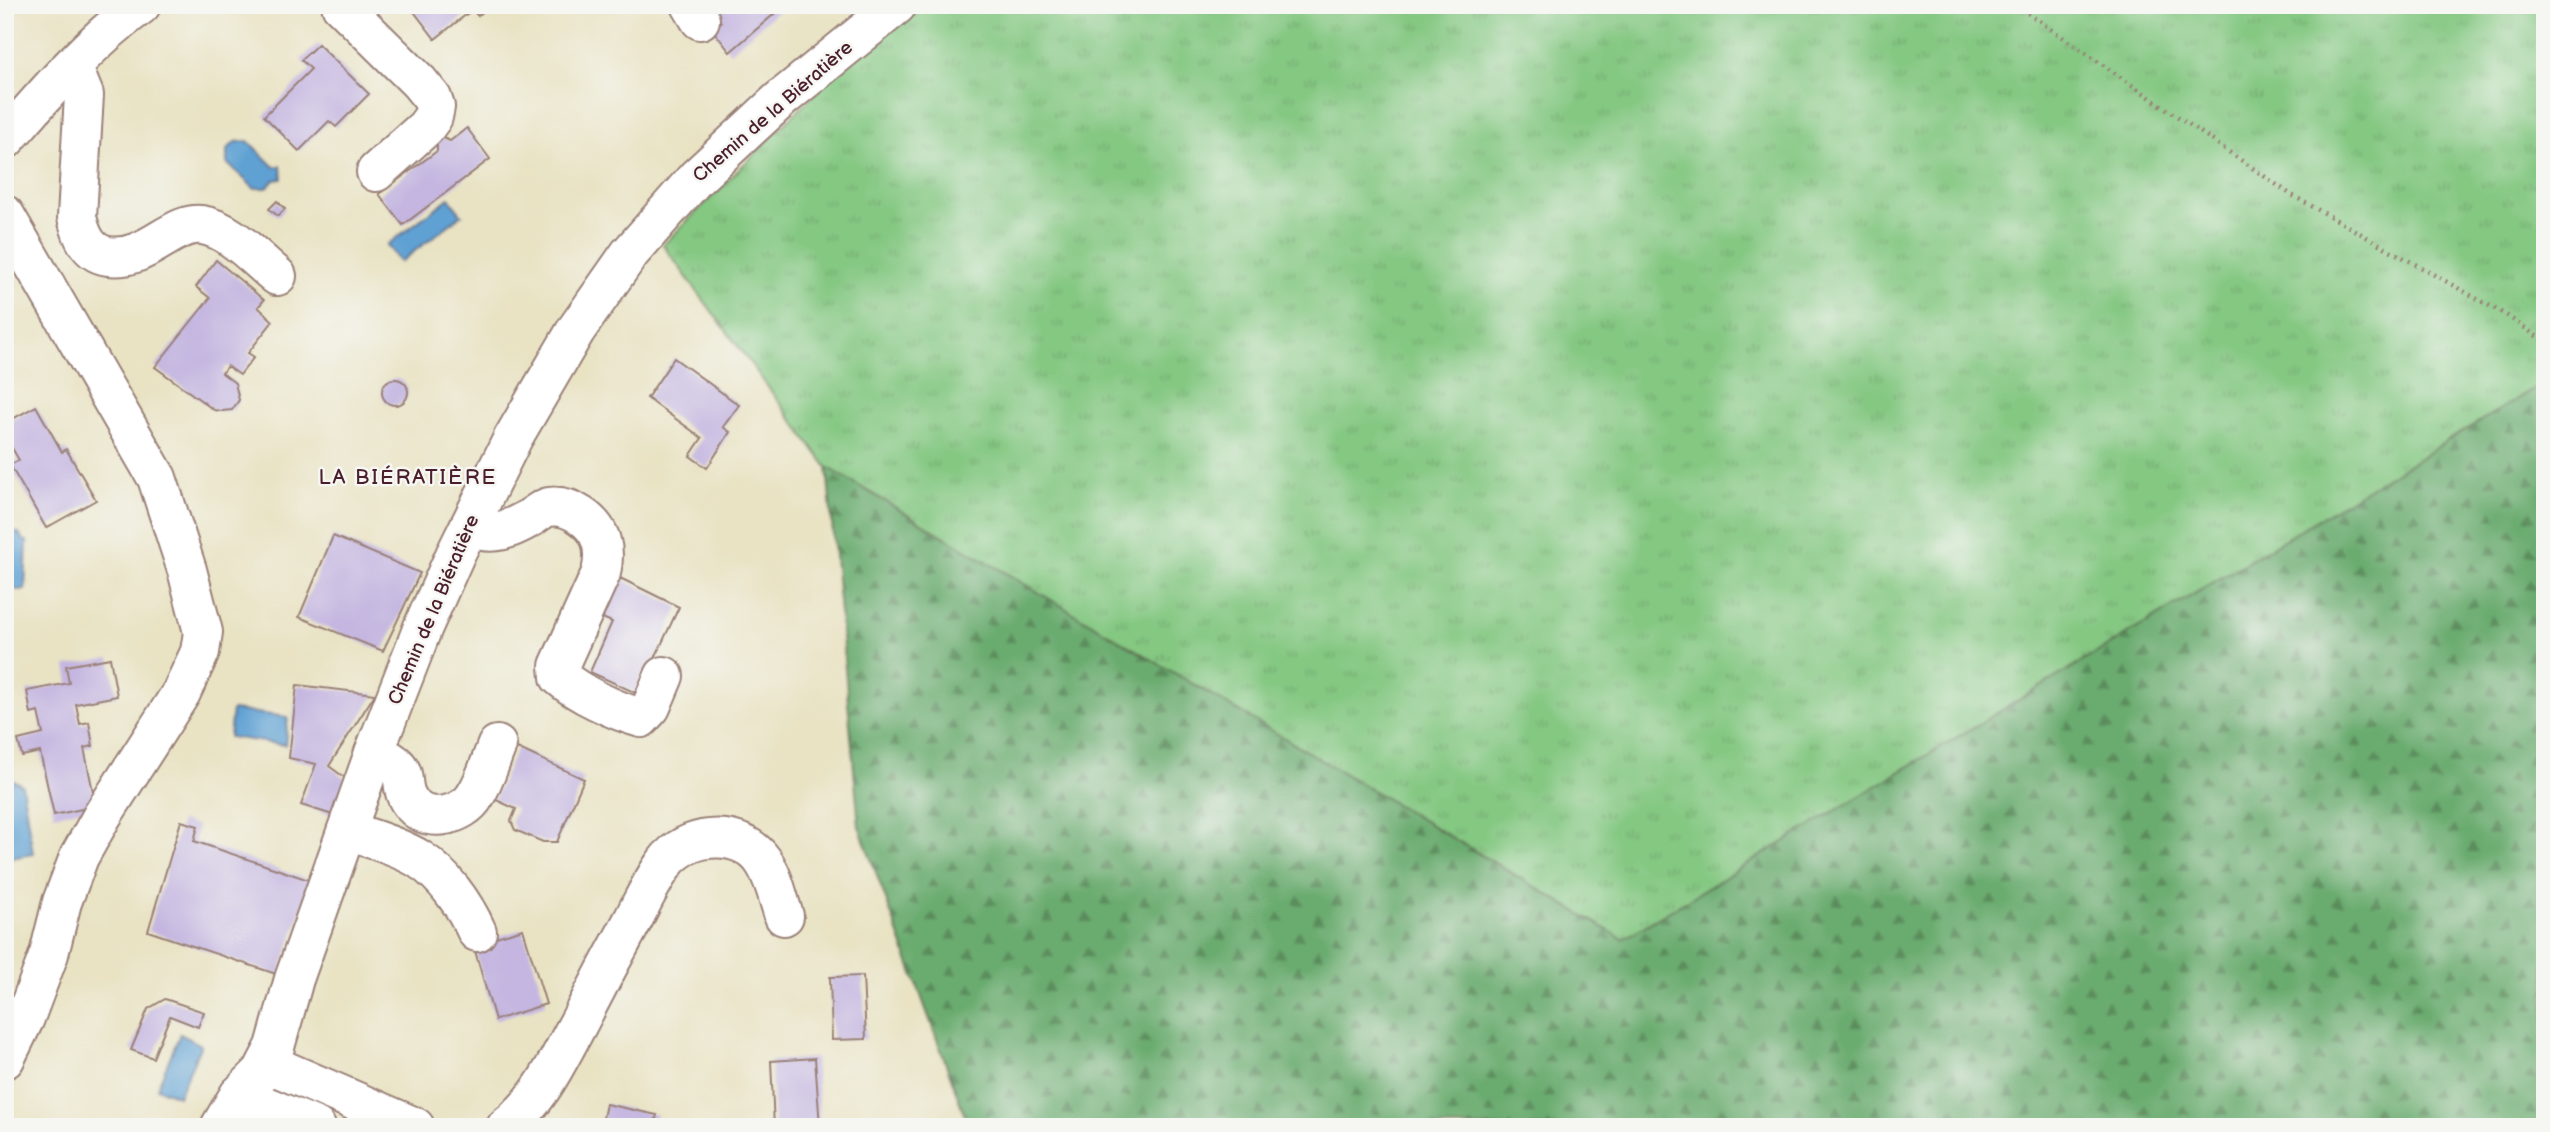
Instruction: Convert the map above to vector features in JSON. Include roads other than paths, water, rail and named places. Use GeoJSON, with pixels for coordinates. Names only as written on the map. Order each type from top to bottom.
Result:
{"type":"FeatureCollection","features":[{"type":"Feature","properties":{"kind":"street"},"geometry":{"type":"LineString","coordinates":[[5,140],[68,69],[114,25],[141,5]]}},
{"type":"Feature","properties":{"kind":"street"},"geometry":{"type":"LineString","coordinates":[[341,5],[419,82],[432,98],[435,107],[433,117],[425,128],[376,172]]}},
{"type":"Feature","properties":{"kind":"street","name":"Chemin de la Biératière"},"geometry":{"type":"LineString","coordinates":[[229,1111],[262,1072],[275,1047],[294,979],[346,830],[423,627],[513,438],[576,330],[630,253],[696,178],[781,99],[897,5]]}},
{"type":"Feature","properties":{"kind":"street"},"geometry":{"type":"LineString","coordinates":[[68,69],[77,78],[83,95],[77,217],[87,244],[97,253],[124,257],[190,225],[203,225],[218,230],[277,276]]}},
{"type":"Feature","properties":{"kind":"street"},"geometry":{"type":"LineString","coordinates":[[5,215],[157,478],[187,570],[203,632],[200,652],[181,693],[102,816],[79,857],[62,902],[49,954],[5,1059]]}},
{"type":"Feature","properties":{"kind":"street"},"geometry":{"type":"LineString","coordinates":[[469,527],[483,533],[498,533],[520,524],[547,507],[562,508],[579,514],[601,540],[603,563],[559,666],[560,677],[627,714],[641,718],[651,708],[664,676]]}},
{"type":"Feature","properties":{"kind":"street"},"geometry":{"type":"LineString","coordinates":[[374,753],[395,761],[401,768],[413,805],[423,813],[438,817],[458,810],[474,798],[497,745]]}},
{"type":"Feature","properties":{"kind":"street"},"geometry":{"type":"LineString","coordinates":[[346,830],[417,858],[429,866],[469,913],[477,932]]}},
{"type":"Feature","properties":{"kind":"street"},"geometry":{"type":"LineString","coordinates":[[506,1127],[522,1115],[545,1085],[645,897],[670,858],[697,840],[723,838],[748,846],[763,860],[773,881],[783,916]]}},
{"type":"Feature","properties":{"kind":"street"},"geometry":{"type":"LineString","coordinates":[[267,1063],[415,1127]]}},
{"type":"Feature","properties":{"kind":"street"},"geometry":{"type":"LineString","coordinates":[[229,1111],[316,1127]]}},
{"type":"Feature","properties":{"kind":"water"},"geometry":{"type":"Polygon","coordinates":[[[248,141],[274,167],[281,166],[282,179],[274,180],[267,188],[254,188],[227,163],[227,150],[235,142],[248,141]]]}},
{"type":"Feature","properties":{"kind":"water"},"geometry":{"type":"Polygon","coordinates":[[[449,198],[462,215],[400,262],[387,245],[449,198]]]}},
{"type":"Feature","properties":{"kind":"water"},"geometry":{"type":"Polygon","coordinates":[[[11,532],[19,533],[23,540],[27,541],[25,590],[5,589],[5,537],[11,532]]]}},
{"type":"Feature","properties":{"kind":"water"},"geometry":{"type":"Polygon","coordinates":[[[232,710],[288,717],[285,745],[229,737],[232,710]]]}},
{"type":"Feature","properties":{"kind":"water"},"geometry":{"type":"Polygon","coordinates":[[[11,779],[22,785],[33,854],[5,859],[5,781],[11,779]]]}},
{"type":"Feature","properties":{"kind":"water"},"geometry":{"type":"Polygon","coordinates":[[[180,1034],[201,1045],[178,1096],[157,1088],[180,1034]]]}},
{"type":"Feature","properties":{"kind":"district","name":"LA BIÉRATIÈRE"},"geometry":{"type":"Point","coordinates":[408,477]}}]}
